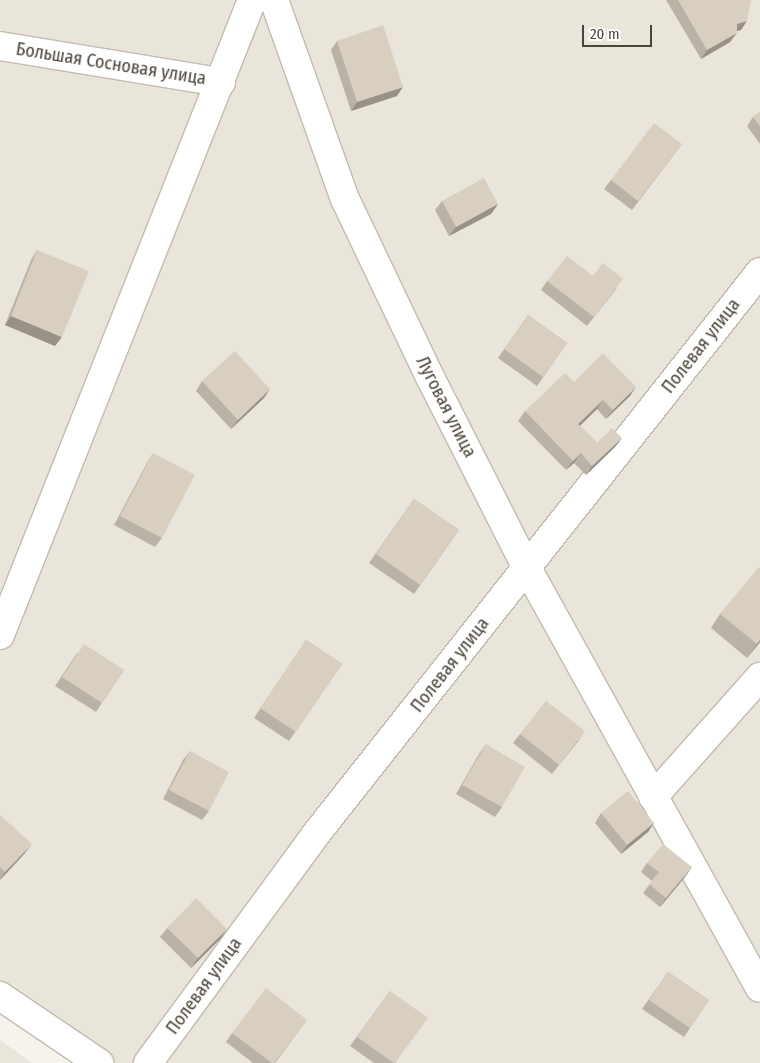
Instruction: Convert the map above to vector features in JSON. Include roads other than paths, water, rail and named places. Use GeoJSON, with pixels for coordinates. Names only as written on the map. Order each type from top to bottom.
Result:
{"type":"FeatureCollection","features":[{"type":"Feature","properties":{"kind":"street"},"geometry":{"type":"LineString","coordinates":[[0,635],[252,0]]}},
{"type":"Feature","properties":{"kind":"street","name":"Луговая улица"},"geometry":{"type":"LineString","coordinates":[[274,0],[345,199],[527,568],[760,988]]}},
{"type":"Feature","properties":{"kind":"street","name":"Большая Сосновая улица"},"geometry":{"type":"LineString","coordinates":[[0,46],[221,82]]}},
{"type":"Feature","properties":{"kind":"street","name":"Полевая улица"},"geometry":{"type":"LineString","coordinates":[[148,1063],[316,834],[760,272]]}},
{"type":"Feature","properties":{"kind":"street"},"geometry":{"type":"LineString","coordinates":[[653,797],[760,677]]}},
{"type":"Feature","properties":{"kind":"street"},"geometry":{"type":"LineString","coordinates":[[0,996],[99,1063]]}}]}
